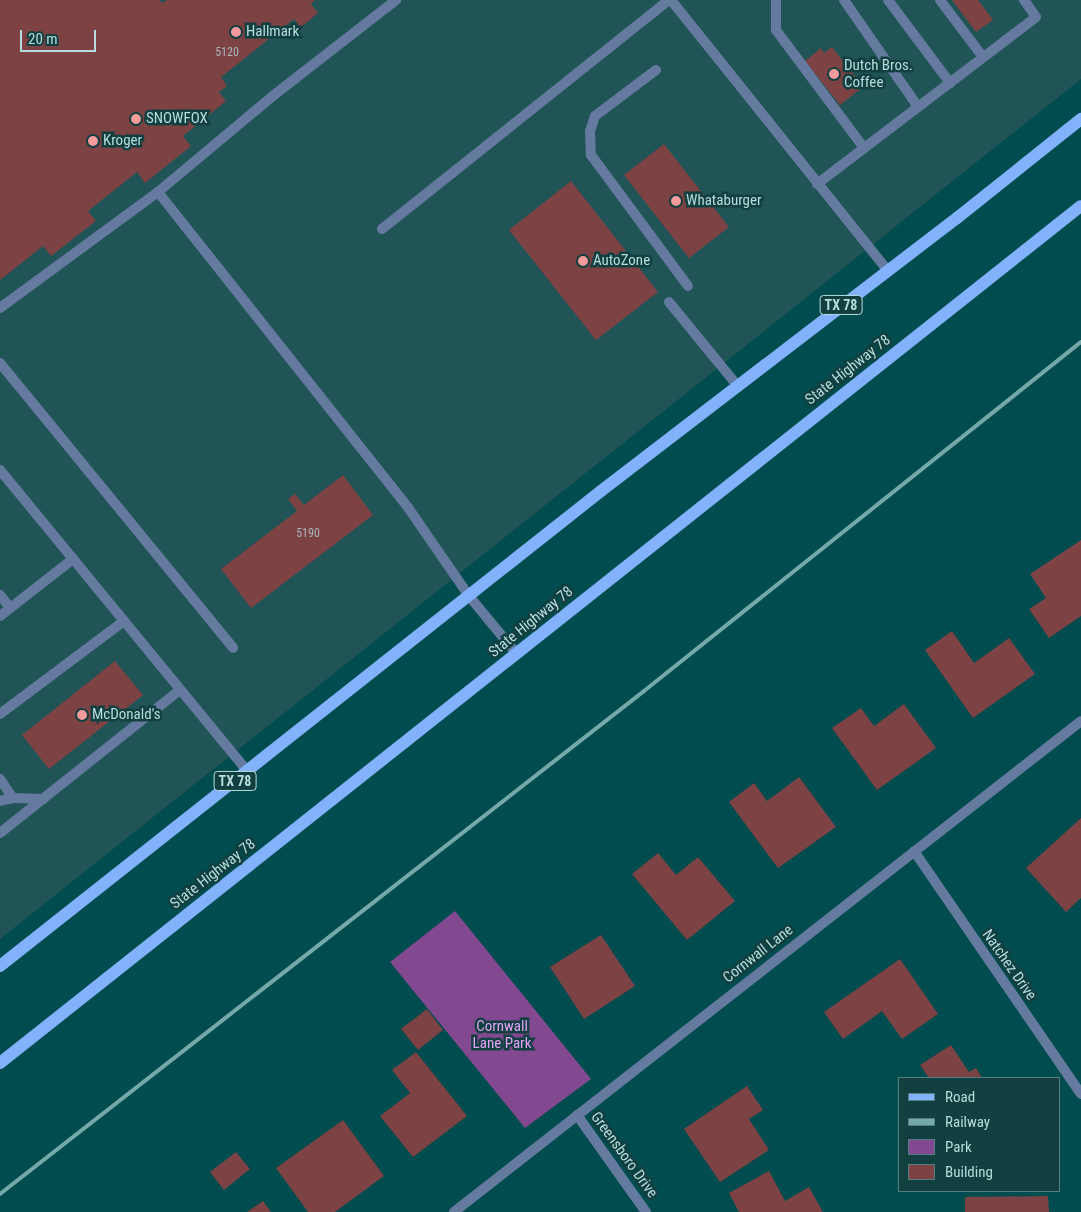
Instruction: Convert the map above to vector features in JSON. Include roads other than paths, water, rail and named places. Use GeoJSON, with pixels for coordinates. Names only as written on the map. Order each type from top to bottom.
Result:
{"type":"FeatureCollection","features":[{"type":"Feature","properties":{"kind":"main road","name":"TX 78"},"geometry":{"type":"LineString","coordinates":[[0,966],[737,385],[958,218],[1081,119]]}},
{"type":"Feature","properties":{"kind":"main road","name":"State Highway 78"},"geometry":{"type":"LineString","coordinates":[[0,1063],[1081,206]]}},
{"type":"Feature","properties":{"kind":"street"},"geometry":{"type":"LineString","coordinates":[[0,308],[158,192],[274,94],[396,0]]}},
{"type":"Feature","properties":{"kind":"street"},"geometry":{"type":"LineString","coordinates":[[382,229],[670,0],[887,270]]}},
{"type":"Feature","properties":{"kind":"street"},"geometry":{"type":"LineString","coordinates":[[776,0],[776,30],[864,148]]}},
{"type":"Feature","properties":{"kind":"street"},"geometry":{"type":"LineString","coordinates":[[844,0],[918,107]]}},
{"type":"Feature","properties":{"kind":"street"},"geometry":{"type":"LineString","coordinates":[[888,0],[950,83]]}},
{"type":"Feature","properties":{"kind":"street"},"geometry":{"type":"LineString","coordinates":[[940,0],[983,57]]}},
{"type":"Feature","properties":{"kind":"street"},"geometry":{"type":"LineString","coordinates":[[817,184],[1036,17],[1024,0]]}},
{"type":"Feature","properties":{"kind":"street"},"geometry":{"type":"LineString","coordinates":[[656,70],[594,116],[590,132],[591,155],[688,286]]}},
{"type":"Feature","properties":{"kind":"street"},"geometry":{"type":"LineString","coordinates":[[158,192],[409,509],[469,596],[517,654]]}},
{"type":"Feature","properties":{"kind":"street"},"geometry":{"type":"LineString","coordinates":[[669,302],[737,385]]}},
{"type":"Feature","properties":{"kind":"street"},"geometry":{"type":"LineString","coordinates":[[0,363],[233,648]]}},
{"type":"Feature","properties":{"kind":"street"},"geometry":{"type":"LineString","coordinates":[[0,470],[247,771]]}},
{"type":"Feature","properties":{"kind":"street"},"geometry":{"type":"LineString","coordinates":[[0,616],[73,559]]}},
{"type":"Feature","properties":{"kind":"street"},"geometry":{"type":"LineString","coordinates":[[0,595],[10,608]]}},
{"type":"Feature","properties":{"kind":"street"},"geometry":{"type":"LineString","coordinates":[[0,714],[124,621]]}},
{"type":"Feature","properties":{"kind":"street"},"geometry":{"type":"LineString","coordinates":[[0,832],[180,690]]}},
{"type":"Feature","properties":{"kind":"street","name":"Cornwall Lane"},"geometry":{"type":"LineString","coordinates":[[454,1212],[1081,721]]}},
{"type":"Feature","properties":{"kind":"street"},"geometry":{"type":"LineString","coordinates":[[0,779],[13,798]]}},
{"type":"Feature","properties":{"kind":"street"},"geometry":{"type":"LineString","coordinates":[[0,801],[13,798],[43,799]]}},
{"type":"Feature","properties":{"kind":"street","name":"Natchez Drive"},"geometry":{"type":"LineString","coordinates":[[914,851],[1081,1094]]}},
{"type":"Feature","properties":{"kind":"street","name":"Greensboro Drive"},"geometry":{"type":"LineString","coordinates":[[577,1115],[646,1212]]}},
{"type":"Feature","properties":{"kind":"railway"},"geometry":{"type":"LineString","coordinates":[[0,1194],[644,691],[1081,342]]}},
{"type":"Feature","properties":{"kind":"place","name":"Hallmark"},"geometry":{"type":"Point","coordinates":[236,32]}},
{"type":"Feature","properties":{"kind":"place","name":"Dutch Bros. Coffee"},"geometry":{"type":"Point","coordinates":[834,74]}},
{"type":"Feature","properties":{"kind":"place","name":"SNOWFOX"},"geometry":{"type":"Point","coordinates":[136,119]}},
{"type":"Feature","properties":{"kind":"place","name":"Kroger"},"geometry":{"type":"Point","coordinates":[93,141]}},
{"type":"Feature","properties":{"kind":"place","name":"Whataburger"},"geometry":{"type":"Point","coordinates":[676,201]}},
{"type":"Feature","properties":{"kind":"place","name":"AutoZone"},"geometry":{"type":"Point","coordinates":[583,261]}},
{"type":"Feature","properties":{"kind":"place","name":"McDonald's"},"geometry":{"type":"Point","coordinates":[82,715]}},
{"type":"Feature","properties":{"kind":"park label","name":"Cornwall Lane Park"},"geometry":{"type":"Point","coordinates":[502,1034]}}]}
